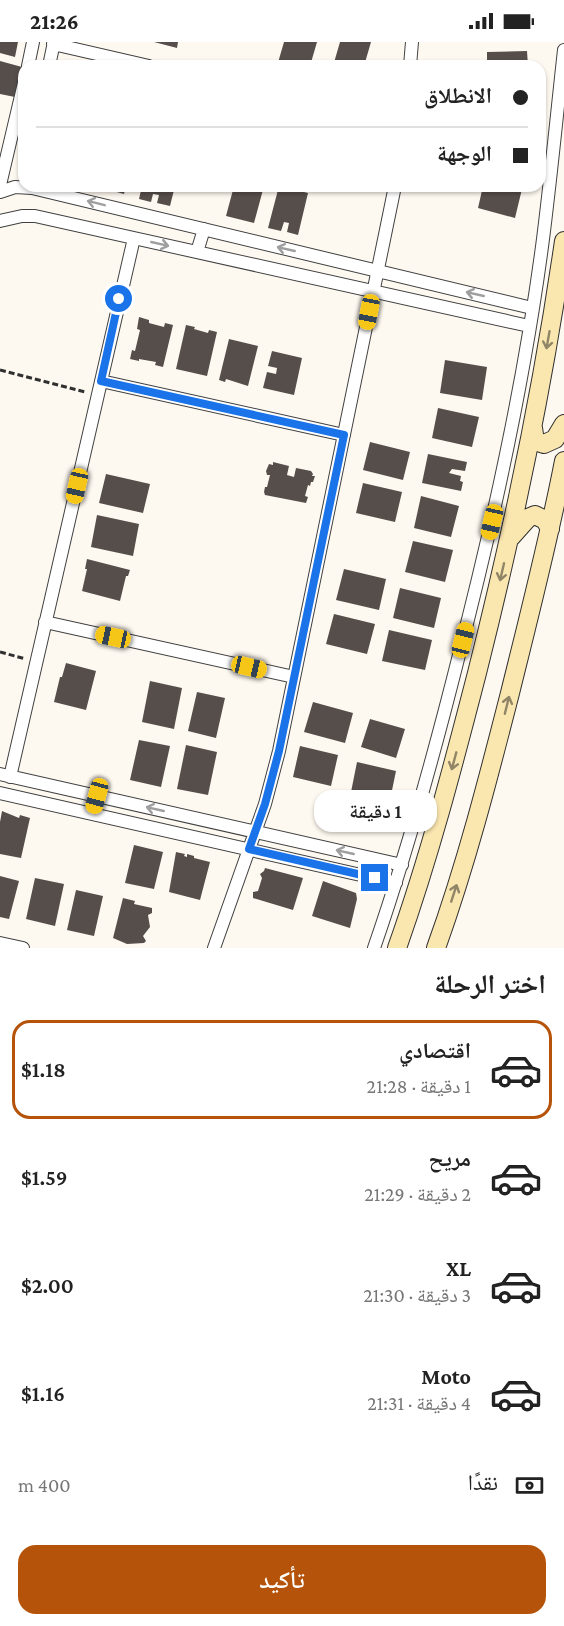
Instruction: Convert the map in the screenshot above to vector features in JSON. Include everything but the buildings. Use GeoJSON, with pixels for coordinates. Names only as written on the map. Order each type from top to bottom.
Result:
{"type":"FeatureCollection","features":[{"type":"Feature","properties":{"kind":"street"},"geometry":{"type":"LineString","coordinates":[[29,60],[33,42]]}},
{"type":"Feature","properties":{"kind":"street"},"geometry":{"type":"LineString","coordinates":[[410,60],[412,42]]}},
{"type":"Feature","properties":{"kind":"street"},"geometry":{"type":"LineString","coordinates":[[50,60],[54,43],[123,60]]}},
{"type":"Feature","properties":{"kind":"street"},"geometry":{"type":"LineString","coordinates":[[374,948],[402,865],[444,713],[484,556],[504,465],[543,239],[564,51]]}},
{"type":"Feature","properties":{"kind":"street"},"geometry":{"type":"LineString","coordinates":[[0,185],[18,108]]}},
{"type":"Feature","properties":{"kind":"street"},"geometry":{"type":"LineString","coordinates":[[0,192],[18,186]]}},
{"type":"Feature","properties":{"kind":"street"},"geometry":{"type":"LineString","coordinates":[[53,192],[532,308]]}},
{"type":"Feature","properties":{"kind":"street"},"geometry":{"type":"LineString","coordinates":[[214,948],[255,831],[279,751],[394,192]]}},
{"type":"Feature","properties":{"kind":"street"},"geometry":{"type":"LineString","coordinates":[[0,221],[22,216],[35,216],[529,326]]}},
{"type":"Feature","properties":{"kind":"street"},"geometry":{"type":"LineString","coordinates":[[198,252],[204,229]]}},
{"type":"Feature","properties":{"kind":"street"},"geometry":{"type":"LineString","coordinates":[[134,238],[36,662],[5,776],[402,865]]}},
{"type":"Feature","properties":{"kind":"street"},"geometry":{"type":"LineString","coordinates":[[397,948],[432,843],[510,538],[533,428],[564,241]]}},
{"type":"Feature","properties":{"kind":"street"},"geometry":{"type":"LineString","coordinates":[[101,381],[344,435]]}},
{"type":"Feature","properties":{"kind":"street"},"geometry":{"type":"LineString","coordinates":[[533,428],[535,441],[544,444],[555,439],[564,424]]}},
{"type":"Feature","properties":{"kind":"street"},"geometry":{"type":"LineString","coordinates":[[436,948],[470,842],[518,660],[564,461]]}},
{"type":"Feature","properties":{"kind":"street"},"geometry":{"type":"LineString","coordinates":[[510,538],[528,518],[535,515],[545,520],[550,529]]}},
{"type":"Feature","properties":{"kind":"street"},"geometry":{"type":"LineString","coordinates":[[45,622],[294,677]]}},
{"type":"Feature","properties":{"kind":"street"},"geometry":{"type":"LineString","coordinates":[[0,793],[396,883]]}},
{"type":"Feature","properties":{"kind":"street"},"geometry":{"type":"LineString","coordinates":[[93,814],[97,796]]}},
{"type":"Feature","properties":{"kind":"street"},"geometry":{"type":"LineString","coordinates":[[0,943],[17,947]]}},
{"type":"Feature","properties":{"kind":"path"},"geometry":{"type":"LineString","coordinates":[[0,370],[97,395]]}},
{"type":"Feature","properties":{"kind":"path"},"geometry":{"type":"LineString","coordinates":[[0,652],[36,662]]}},
{"type":"Feature","properties":{"kind":"route"},"geometry":{"type":"LineString","coordinates":[[119,299],[101,381],[344,435],[279,751],[265,804],[249,849],[375,878]]}}]}
